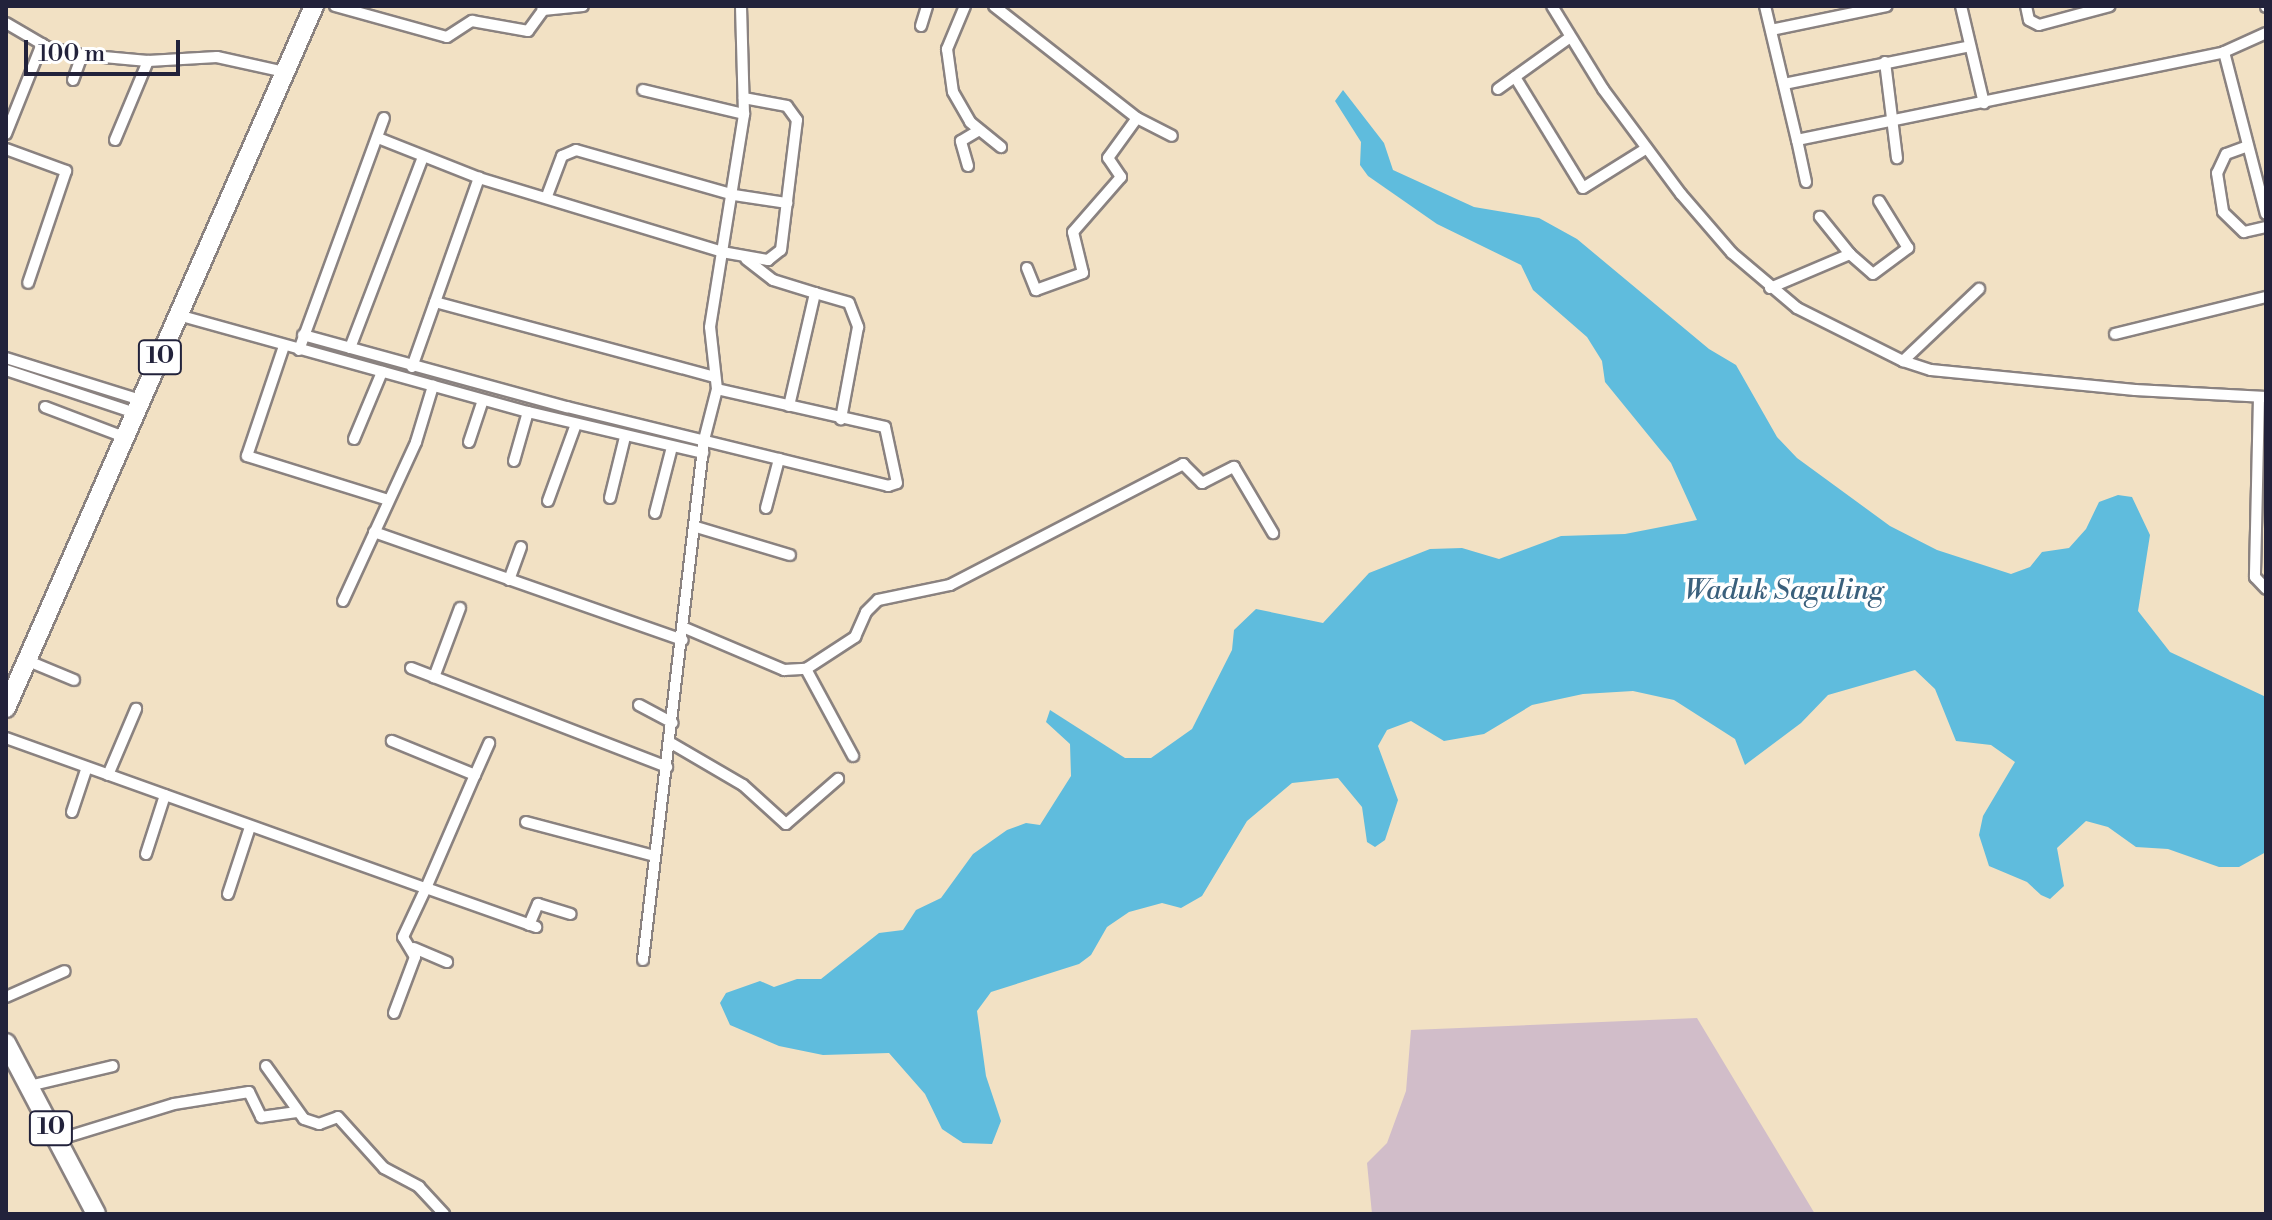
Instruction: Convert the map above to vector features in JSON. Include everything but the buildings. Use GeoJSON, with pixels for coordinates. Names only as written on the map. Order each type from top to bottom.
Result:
{"type":"FeatureCollection","features":[{"type":"Feature","properties":{"kind":"highway","name":"10"},"geometry":{"type":"LineString","coordinates":[[6,708],[314,6]]}},
{"type":"Feature","properties":{"kind":"highway","name":"10"},"geometry":{"type":"LineString","coordinates":[[8,1050],[96,1214]]}},
{"type":"Feature","properties":{"kind":"street"},"geometry":{"type":"LineString","coordinates":[[335,6],[447,37],[472,21],[528,31],[542,8],[583,6]]}},
{"type":"Feature","properties":{"kind":"street"},"geometry":{"type":"LineString","coordinates":[[643,960],[685,628],[704,440],[716,383],[710,327],[734,195],[744,114],[741,6]]}},
{"type":"Feature","properties":{"kind":"street"},"geometry":{"type":"LineString","coordinates":[[921,26],[927,6]]}},
{"type":"Feature","properties":{"kind":"street"},"geometry":{"type":"LineString","coordinates":[[965,6],[947,49],[953,92],[979,130],[1001,147]]}},
{"type":"Feature","properties":{"kind":"street"},"geometry":{"type":"LineString","coordinates":[[994,6],[1137,118],[1172,136]]}},
{"type":"Feature","properties":{"kind":"street"},"geometry":{"type":"LineString","coordinates":[[1552,6],[1569,38],[1647,148],[1732,253],[1797,308],[1903,361],[1931,370],[2135,390],[2263,397],[2255,577],[2266,589]]}},
{"type":"Feature","properties":{"kind":"street"},"geometry":{"type":"LineString","coordinates":[[1765,6],[1806,182]]}},
{"type":"Feature","properties":{"kind":"street"},"geometry":{"type":"LineString","coordinates":[[1771,30],[1887,6]]}},
{"type":"Feature","properties":{"kind":"street"},"geometry":{"type":"LineString","coordinates":[[1961,6],[1984,103]]}},
{"type":"Feature","properties":{"kind":"street"},"geometry":{"type":"LineString","coordinates":[[2026,6],[2029,20],[2039,25],[2110,6]]}},
{"type":"Feature","properties":{"kind":"street"},"geometry":{"type":"LineString","coordinates":[[6,23],[42,44],[82,55],[148,61],[217,57],[285,72]]}},
{"type":"Feature","properties":{"kind":"street"},"geometry":{"type":"LineString","coordinates":[[1797,140],[2224,52],[2266,33]]}},
{"type":"Feature","properties":{"kind":"street"},"geometry":{"type":"LineString","coordinates":[[1498,89],[1569,38]]}},
{"type":"Feature","properties":{"kind":"street"},"geometry":{"type":"LineString","coordinates":[[6,134],[42,44]]}},
{"type":"Feature","properties":{"kind":"street"},"geometry":{"type":"LineString","coordinates":[[1784,84],[1970,46]]}},
{"type":"Feature","properties":{"kind":"street"},"geometry":{"type":"LineString","coordinates":[[2224,52],[2266,214]]}},
{"type":"Feature","properties":{"kind":"street"},"geometry":{"type":"LineString","coordinates":[[73,80],[82,55]]}},
{"type":"Feature","properties":{"kind":"street"},"geometry":{"type":"LineString","coordinates":[[115,140],[148,61]]}},
{"type":"Feature","properties":{"kind":"street"},"geometry":{"type":"LineString","coordinates":[[1885,62],[1896,121],[1897,158]]}},
{"type":"Feature","properties":{"kind":"street"},"geometry":{"type":"LineString","coordinates":[[1515,77],[1583,188],[1647,148]]}},
{"type":"Feature","properties":{"kind":"street"},"geometry":{"type":"LineString","coordinates":[[643,90],[744,114]]}},
{"type":"Feature","properties":{"kind":"street"},"geometry":{"type":"LineString","coordinates":[[378,138],[479,178],[759,261],[779,255],[796,116],[787,106],[744,98]]}},
{"type":"Feature","properties":{"kind":"street"},"geometry":{"type":"LineString","coordinates":[[299,350],[384,118]]}},
{"type":"Feature","properties":{"kind":"street"},"geometry":{"type":"LineString","coordinates":[[1027,268],[1036,290],[1083,273],[1073,232],[1121,177],[1108,158],[1137,118]]}},
{"type":"Feature","properties":{"kind":"street"},"geometry":{"type":"LineString","coordinates":[[968,166],[961,141],[979,130]]}},
{"type":"Feature","properties":{"kind":"street"},"geometry":{"type":"LineString","coordinates":[[2248,146],[2226,154],[2215,180],[2223,212],[2240,231],[2266,227]]}},
{"type":"Feature","properties":{"kind":"street"},"geometry":{"type":"LineString","coordinates":[[6,149],[66,171],[28,283]]}},
{"type":"Feature","properties":{"kind":"street"},"geometry":{"type":"LineString","coordinates":[[547,196],[562,156],[576,150],[734,195],[787,203]]}},
{"type":"Feature","properties":{"kind":"street"},"geometry":{"type":"LineString","coordinates":[[350,348],[423,157]]}},
{"type":"Feature","properties":{"kind":"street"},"geometry":{"type":"LineString","coordinates":[[412,367],[479,178]]}},
{"type":"Feature","properties":{"kind":"street"},"geometry":{"type":"LineString","coordinates":[[1820,217],[1850,254],[1873,274],[1909,245],[1879,201]]}},
{"type":"Feature","properties":{"kind":"street"},"geometry":{"type":"LineString","coordinates":[[1770,288],[1850,254]]}},
{"type":"Feature","properties":{"kind":"street"},"geometry":{"type":"LineString","coordinates":[[745,258],[773,280],[849,303],[858,327],[841,419]]}},
{"type":"Feature","properties":{"kind":"street"},"geometry":{"type":"LineString","coordinates":[[1903,361],[1979,289]]}},
{"type":"Feature","properties":{"kind":"street"},"geometry":{"type":"LineString","coordinates":[[789,406],[815,293]]}},
{"type":"Feature","properties":{"kind":"street"},"geometry":{"type":"LineString","coordinates":[[2115,334],[2266,297]]}},
{"type":"Feature","properties":{"kind":"street"},"geometry":{"type":"LineString","coordinates":[[303,335],[412,367],[895,485],[888,429],[789,406],[435,302]]}},
{"type":"Feature","properties":{"kind":"street"},"geometry":{"type":"LineString","coordinates":[[178,315],[528,412],[703,453]]}},
{"type":"Feature","properties":{"kind":"street"},"geometry":{"type":"LineString","coordinates":[[284,346],[247,454],[266,463],[388,500]]}},
{"type":"Feature","properties":{"kind":"street"},"geometry":{"type":"LineString","coordinates":[[6,358],[138,406]]}},
{"type":"Feature","properties":{"kind":"street"},"geometry":{"type":"LineString","coordinates":[[6,370],[138,406]]}},
{"type":"Feature","properties":{"kind":"street"},"geometry":{"type":"LineString","coordinates":[[354,439],[382,372]]}},
{"type":"Feature","properties":{"kind":"street"},"geometry":{"type":"LineString","coordinates":[[343,601],[416,442],[433,386]]}},
{"type":"Feature","properties":{"kind":"street"},"geometry":{"type":"LineString","coordinates":[[469,442],[483,400]]}},
{"type":"Feature","properties":{"kind":"street"},"geometry":{"type":"LineString","coordinates":[[45,407],[124,437]]}},
{"type":"Feature","properties":{"kind":"street"},"geometry":{"type":"LineString","coordinates":[[514,461],[528,412]]}},
{"type":"Feature","properties":{"kind":"street"},"geometry":{"type":"LineString","coordinates":[[548,501],[576,424]]}},
{"type":"Feature","properties":{"kind":"street"},"geometry":{"type":"LineString","coordinates":[[610,498],[625,437]]}},
{"type":"Feature","properties":{"kind":"street"},"geometry":{"type":"LineString","coordinates":[[655,513],[672,447]]}},
{"type":"Feature","properties":{"kind":"street"},"geometry":{"type":"LineString","coordinates":[[766,508],[779,459]]}},
{"type":"Feature","properties":{"kind":"street"},"geometry":{"type":"LineString","coordinates":[[685,628],[784,670],[806,669],[855,637],[866,612],[878,600],[950,585],[1183,464],[1202,483],[1234,467],[1273,533]]}},
{"type":"Feature","properties":{"kind":"street"},"geometry":{"type":"LineString","coordinates":[[696,527],[790,555]]}},
{"type":"Feature","properties":{"kind":"street"},"geometry":{"type":"LineString","coordinates":[[374,532],[533,591],[683,640]]}},
{"type":"Feature","properties":{"kind":"street"},"geometry":{"type":"LineString","coordinates":[[509,580],[521,547]]}},
{"type":"Feature","properties":{"kind":"street"},"geometry":{"type":"LineString","coordinates":[[434,677],[460,608]]}},
{"type":"Feature","properties":{"kind":"street"},"geometry":{"type":"LineString","coordinates":[[26,660],[74,680]]}},
{"type":"Feature","properties":{"kind":"street"},"geometry":{"type":"LineString","coordinates":[[411,668],[667,767]]}},
{"type":"Feature","properties":{"kind":"street"},"geometry":{"type":"LineString","coordinates":[[806,669],[853,756]]}},
{"type":"Feature","properties":{"kind":"street"},"geometry":{"type":"LineString","coordinates":[[639,705],[673,723]]}},
{"type":"Feature","properties":{"kind":"street"},"geometry":{"type":"LineString","coordinates":[[108,775],[136,709]]}},
{"type":"Feature","properties":{"kind":"street"},"geometry":{"type":"LineString","coordinates":[[6,738],[86,770],[108,775],[532,926],[538,904],[570,914]]}},
{"type":"Feature","properties":{"kind":"street"},"geometry":{"type":"LineString","coordinates":[[392,741],[475,775]]}},
{"type":"Feature","properties":{"kind":"street"},"geometry":{"type":"LineString","coordinates":[[447,962],[414,948],[403,937],[489,743]]}},
{"type":"Feature","properties":{"kind":"street"},"geometry":{"type":"LineString","coordinates":[[671,743],[743,785],[786,824],[838,779]]}},
{"type":"Feature","properties":{"kind":"street"},"geometry":{"type":"LineString","coordinates":[[72,812],[86,770]]}},
{"type":"Feature","properties":{"kind":"street"},"geometry":{"type":"LineString","coordinates":[[146,854],[165,795]]}},
{"type":"Feature","properties":{"kind":"street"},"geometry":{"type":"LineString","coordinates":[[526,822],[655,856]]}},
{"type":"Feature","properties":{"kind":"street"},"geometry":{"type":"LineString","coordinates":[[228,894],[250,827]]}},
{"type":"Feature","properties":{"kind":"street"},"geometry":{"type":"LineString","coordinates":[[394,1013],[414,948]]}},
{"type":"Feature","properties":{"kind":"street"},"geometry":{"type":"LineString","coordinates":[[6,997],[65,971]]}},
{"type":"Feature","properties":{"kind":"street"},"geometry":{"type":"LineString","coordinates":[[29,1086],[113,1066]]}},
{"type":"Feature","properties":{"kind":"street"},"geometry":{"type":"LineString","coordinates":[[266,1066],[297,1112],[319,1124],[338,1117],[389,1173],[419,1187],[444,1214]]}},
{"type":"Feature","properties":{"kind":"street"},"geometry":{"type":"LineString","coordinates":[[57,1140],[159,1108],[249,1092],[261,1117],[297,1112]]}},
{"type":"Feature","properties":{"kind":"shaded area"},"geometry":{"type":"Polygon","coordinates":[[[1697,1018],[1815,1214],[1372,1214],[1367,1163],[1387,1143],[1406,1091],[1411,1030],[1697,1018]]]}},
{"type":"Feature","properties":{"kind":"water","name":"Waduk Saguling"},"geometry":{"type":"Polygon","coordinates":[[[1343,90],[1384,143],[1393,170],[1474,207],[1539,218],[1577,239],[1709,349],[1736,365],[1777,437],[1797,458],[1890,526],[1937,550],[2011,574],[2030,567],[2042,552],[2069,548],[2086,529],[2099,502],[2118,495],[2132,497],[2150,535],[2138,611],[2170,652],[2266,697],[2266,852],[2239,867],[2219,867],[2168,849],[2136,847],[2108,827],[2086,821],[2057,848],[2064,886],[2050,899],[2041,895],[2027,882],[1989,866],[1979,835],[1983,816],[2015,762],[1991,745],[1956,741],[1935,689],[1915,670],[1828,695],[1801,723],[1745,765],[1735,739],[1674,700],[1633,691],[1583,694],[1532,705],[1484,734],[1444,741],[1411,721],[1387,730],[1378,746],[1398,800],[1385,840],[1375,847],[1367,842],[1362,807],[1338,778],[1292,783],[1247,821],[1202,896],[1181,908],[1162,903],[1129,912],[1107,927],[1091,955],[1079,964],[991,992],[977,1011],[986,1076],[1001,1121],[992,1144],[963,1143],[942,1129],[925,1094],[889,1053],[823,1055],[779,1046],[730,1025],[720,1003],[726,993],[760,981],[774,987],[797,979],[821,979],[879,933],[903,930],[916,910],[941,898],[973,854],[1007,830],[1026,823],[1040,825],[1071,776],[1070,744],[1046,722],[1050,710],[1125,758],[1151,758],[1192,729],[1232,650],[1234,630],[1256,609],[1323,623],[1369,573],[1430,549],[1462,548],[1499,559],[1561,536],[1625,534],[1697,520],[1671,463],[1605,382],[1602,361],[1587,337],[1533,290],[1521,265],[1437,224],[1368,176],[1360,165],[1361,142],[1335,101],[1343,90]]]}}]}
